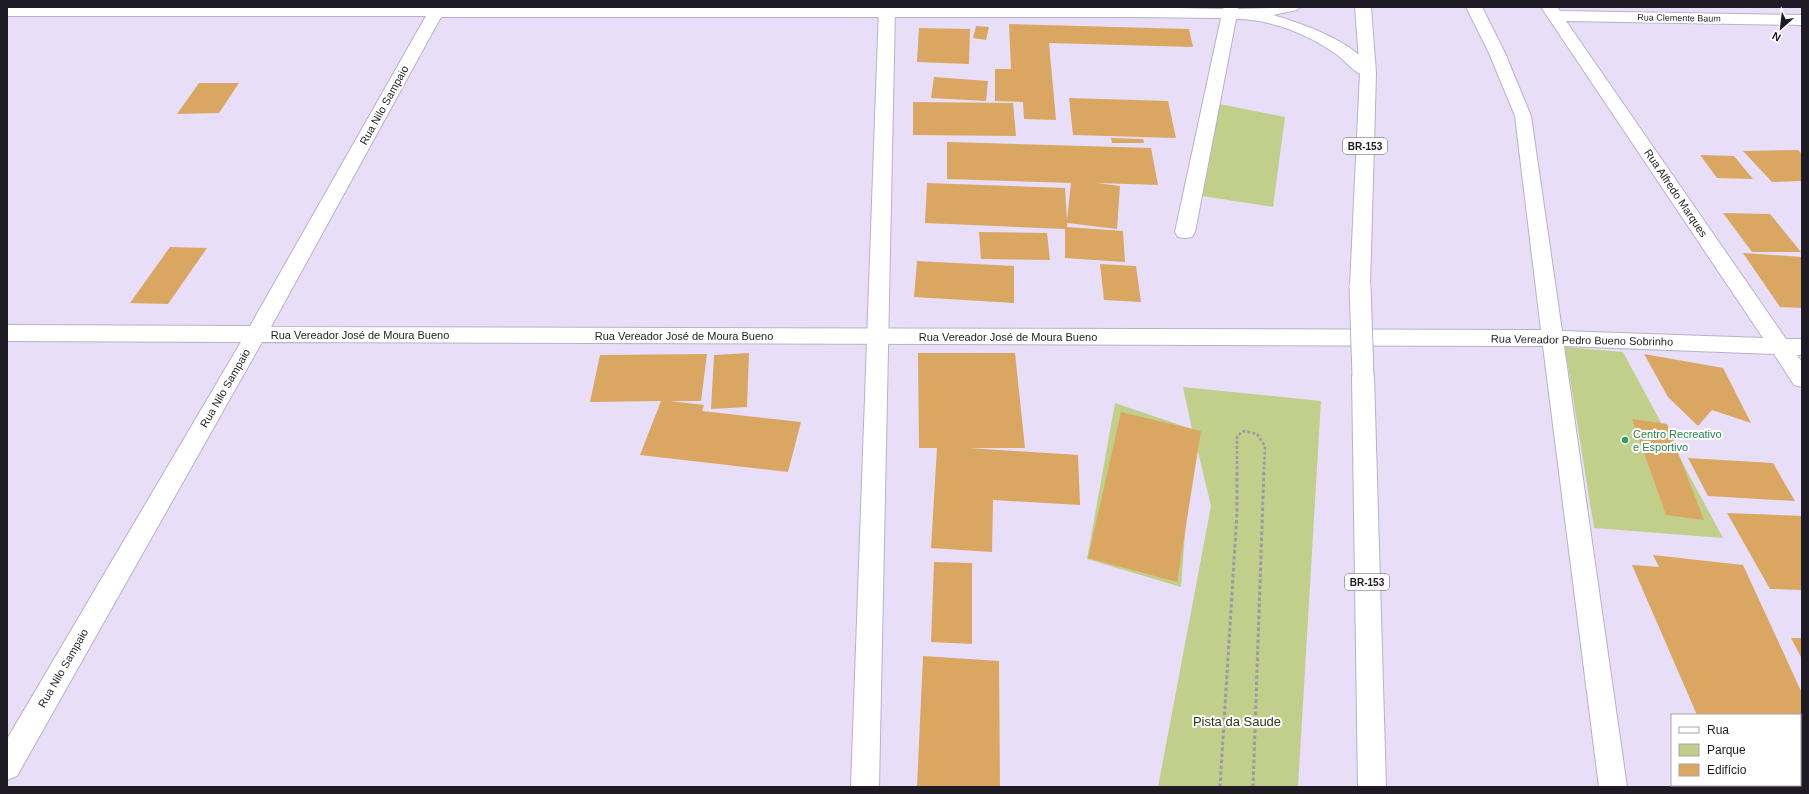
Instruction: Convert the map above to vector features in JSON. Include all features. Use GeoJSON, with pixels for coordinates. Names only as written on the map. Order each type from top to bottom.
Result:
{"type":"FeatureCollection","features":[{"type":"Feature","properties":{"kind":"main road"},"geometry":{"type":"LineString","coordinates":[[1253,14],[1292,7]]}},
{"type":"Feature","properties":{"kind":"main road","name":"BR-153"},"geometry":{"type":"LineString","coordinates":[[1363,7],[1368,73],[1360,286],[1372,787]]}},
{"type":"Feature","properties":{"kind":"main road"},"geometry":{"type":"LineString","coordinates":[[1474,7],[1497,53],[1523,116],[1613,787]]}},
{"type":"Feature","properties":{"kind":"main road"},"geometry":{"type":"LineString","coordinates":[[7,11],[438,9],[1132,12],[1231,11],[1253,14],[1302,29],[1326,39],[1352,57],[1368,73]]}},
{"type":"Feature","properties":{"kind":"main road","name":"Rua Nilo Sampaio"},"geometry":{"type":"LineString","coordinates":[[7,766],[256,334],[438,9]]}},
{"type":"Feature","properties":{"kind":"main road"},"geometry":{"type":"LineString","coordinates":[[865,787],[879,337],[887,10]]}},
{"type":"Feature","properties":{"kind":"main road"},"geometry":{"type":"LineString","coordinates":[[1185,232],[1231,11]]}},
{"type":"Feature","properties":{"kind":"main road","name":"Rua Clemente Baum"},"geometry":{"type":"LineString","coordinates":[[1552,12],[1802,20]]}},
{"type":"Feature","properties":{"kind":"main road","name":"Rua Alfredo Marques"},"geometry":{"type":"LineString","coordinates":[[1552,12],[1802,379]]}},
{"type":"Feature","properties":{"kind":"main road","name":"Rua Vereador José de Moura Bueno"},"geometry":{"type":"LineString","coordinates":[[7,333],[879,337],[1362,337]]}},
{"type":"Feature","properties":{"kind":"main road","name":"Rua Vereador Pedro Bueno Sobrinho"},"geometry":{"type":"LineString","coordinates":[[1362,337],[1553,338],[1802,347]]}},
{"type":"Feature","properties":{"kind":"path"},"geometry":{"type":"LineString","coordinates":[[1220,787],[1238,512],[1237,436],[1244,431],[1257,434],[1265,446],[1258,605],[1253,787]]}},
{"type":"Feature","properties":{"kind":"green space"},"geometry":{"type":"Polygon","coordinates":[[[1219,104],[1285,117],[1273,207],[1202,196],[1219,104]]]}},
{"type":"Feature","properties":{"kind":"green space","name":"Centro Recreativo e Esportivo"},"geometry":{"type":"Polygon","coordinates":[[[1565,347],[1623,352],[1723,538],[1594,528],[1565,347]]]}},
{"type":"Feature","properties":{"kind":"green space","name":"Pista da Saude"},"geometry":{"type":"Polygon","coordinates":[[[1183,387],[1321,401],[1298,787],[1158,787],[1211,506],[1193,431],[1181,587],[1087,559],[1115,403],[1192,429],[1183,387]]]}},
{"type":"Feature","properties":{"kind":"building"},"geometry":{"type":"Polygon","coordinates":[[[1009,24],[1189,29],[1193,47],[1049,43],[1056,120],[1024,119],[1023,102],[995,101],[995,69],[1011,69],[1009,24]]]}},
{"type":"Feature","properties":{"kind":"building"},"geometry":{"type":"Polygon","coordinates":[[[976,26],[989,27],[986,40],[973,38],[976,26]]]}},
{"type":"Feature","properties":{"kind":"building"},"geometry":{"type":"Polygon","coordinates":[[[919,28],[970,29],[969,64],[917,62],[919,28]]]}},
{"type":"Feature","properties":{"kind":"building"},"geometry":{"type":"Polygon","coordinates":[[[934,77],[988,81],[986,101],[931,98],[934,77]]]}},
{"type":"Feature","properties":{"kind":"building"},"geometry":{"type":"Polygon","coordinates":[[[199,83],[239,83],[219,113],[177,114],[199,83]]]}},
{"type":"Feature","properties":{"kind":"building"},"geometry":{"type":"Polygon","coordinates":[[[1069,98],[1168,101],[1176,138],[1073,135],[1069,98]]]}},
{"type":"Feature","properties":{"kind":"building"},"geometry":{"type":"Polygon","coordinates":[[[913,102],[1013,103],[1016,136],[913,135],[913,102]]]}},
{"type":"Feature","properties":{"kind":"building"},"geometry":{"type":"Polygon","coordinates":[[[1111,138],[1143,139],[1144,143],[1112,143],[1111,138]]]}},
{"type":"Feature","properties":{"kind":"building"},"geometry":{"type":"Polygon","coordinates":[[[947,142],[1151,148],[1158,185],[1097,183],[1120,186],[1117,229],[1067,223],[1067,227],[1123,231],[1125,262],[1065,258],[1065,229],[925,223],[927,183],[1065,188],[1067,220],[1071,183],[947,179],[947,142]]]}},
{"type":"Feature","properties":{"kind":"building"},"geometry":{"type":"Polygon","coordinates":[[[1798,150],[1802,154],[1802,181],[1772,182],[1743,151],[1798,150]]]}},
{"type":"Feature","properties":{"kind":"building"},"geometry":{"type":"Polygon","coordinates":[[[1700,155],[1734,156],[1753,179],[1717,178],[1700,155]]]}},
{"type":"Feature","properties":{"kind":"building"},"geometry":{"type":"Polygon","coordinates":[[[1723,213],[1770,214],[1801,252],[1752,252],[1723,213]]]}},
{"type":"Feature","properties":{"kind":"building"},"geometry":{"type":"Polygon","coordinates":[[[979,232],[1047,233],[1050,260],[981,259],[979,232]]]}},
{"type":"Feature","properties":{"kind":"building"},"geometry":{"type":"Polygon","coordinates":[[[170,247],[207,248],[168,304],[130,303],[170,247]]]}},
{"type":"Feature","properties":{"kind":"building"},"geometry":{"type":"Polygon","coordinates":[[[1743,253],[1802,257],[1802,308],[1780,307],[1743,253]]]}},
{"type":"Feature","properties":{"kind":"building"},"geometry":{"type":"Polygon","coordinates":[[[917,261],[1014,266],[1014,303],[914,297],[917,261]]]}},
{"type":"Feature","properties":{"kind":"building"},"geometry":{"type":"Polygon","coordinates":[[[1100,264],[1136,266],[1141,302],[1104,300],[1100,264]]]}},
{"type":"Feature","properties":{"kind":"building"},"geometry":{"type":"Polygon","coordinates":[[[749,353],[747,407],[711,409],[714,355],[749,353]]]}},
{"type":"Feature","properties":{"kind":"building"},"geometry":{"type":"Polygon","coordinates":[[[918,353],[1015,353],[1025,448],[969,448],[1078,455],[1080,505],[993,500],[992,552],[931,548],[937,448],[919,448],[918,353]]]}},
{"type":"Feature","properties":{"kind":"building"},"geometry":{"type":"Polygon","coordinates":[[[707,354],[701,401],[670,401],[704,405],[702,411],[801,422],[788,472],[640,455],[661,401],[590,402],[600,355],[707,354]]]}},
{"type":"Feature","properties":{"kind":"building"},"geometry":{"type":"Polygon","coordinates":[[[1644,354],[1723,368],[1751,423],[1712,410],[1698,426],[1668,397],[1644,354]]]}},
{"type":"Feature","properties":{"kind":"building"},"geometry":{"type":"Polygon","coordinates":[[[1121,412],[1201,431],[1177,582],[1088,558],[1121,412]]]}},
{"type":"Feature","properties":{"kind":"building"},"geometry":{"type":"Polygon","coordinates":[[[1632,419],[1667,424],[1704,520],[1666,515],[1632,419]]]}},
{"type":"Feature","properties":{"kind":"building"},"geometry":{"type":"Polygon","coordinates":[[[1688,458],[1773,463],[1795,501],[1708,496],[1688,458]]]}},
{"type":"Feature","properties":{"kind":"building"},"geometry":{"type":"Polygon","coordinates":[[[1727,513],[1802,516],[1802,590],[1770,589],[1727,513]]]}},
{"type":"Feature","properties":{"kind":"building"},"geometry":{"type":"Polygon","coordinates":[[[1653,555],[1743,565],[1802,693],[1802,787],[1728,787],[1801,786],[1801,714],[1697,714],[1632,565],[1659,567],[1653,555]]]}},
{"type":"Feature","properties":{"kind":"building"},"geometry":{"type":"Polygon","coordinates":[[[934,562],[972,563],[972,644],[931,642],[934,562]]]}},
{"type":"Feature","properties":{"kind":"building"},"geometry":{"type":"Polygon","coordinates":[[[1791,638],[1802,638],[1802,659],[1791,638]]]}},
{"type":"Feature","properties":{"kind":"building"},"geometry":{"type":"Polygon","coordinates":[[[923,656],[999,661],[1000,787],[917,787],[923,656]]]}},
{"type":"Feature","properties":{"kind":"place","name":"Centro Recreativo e Esportivo"},"geometry":{"type":"Point","coordinates":[1625,440]}}]}
